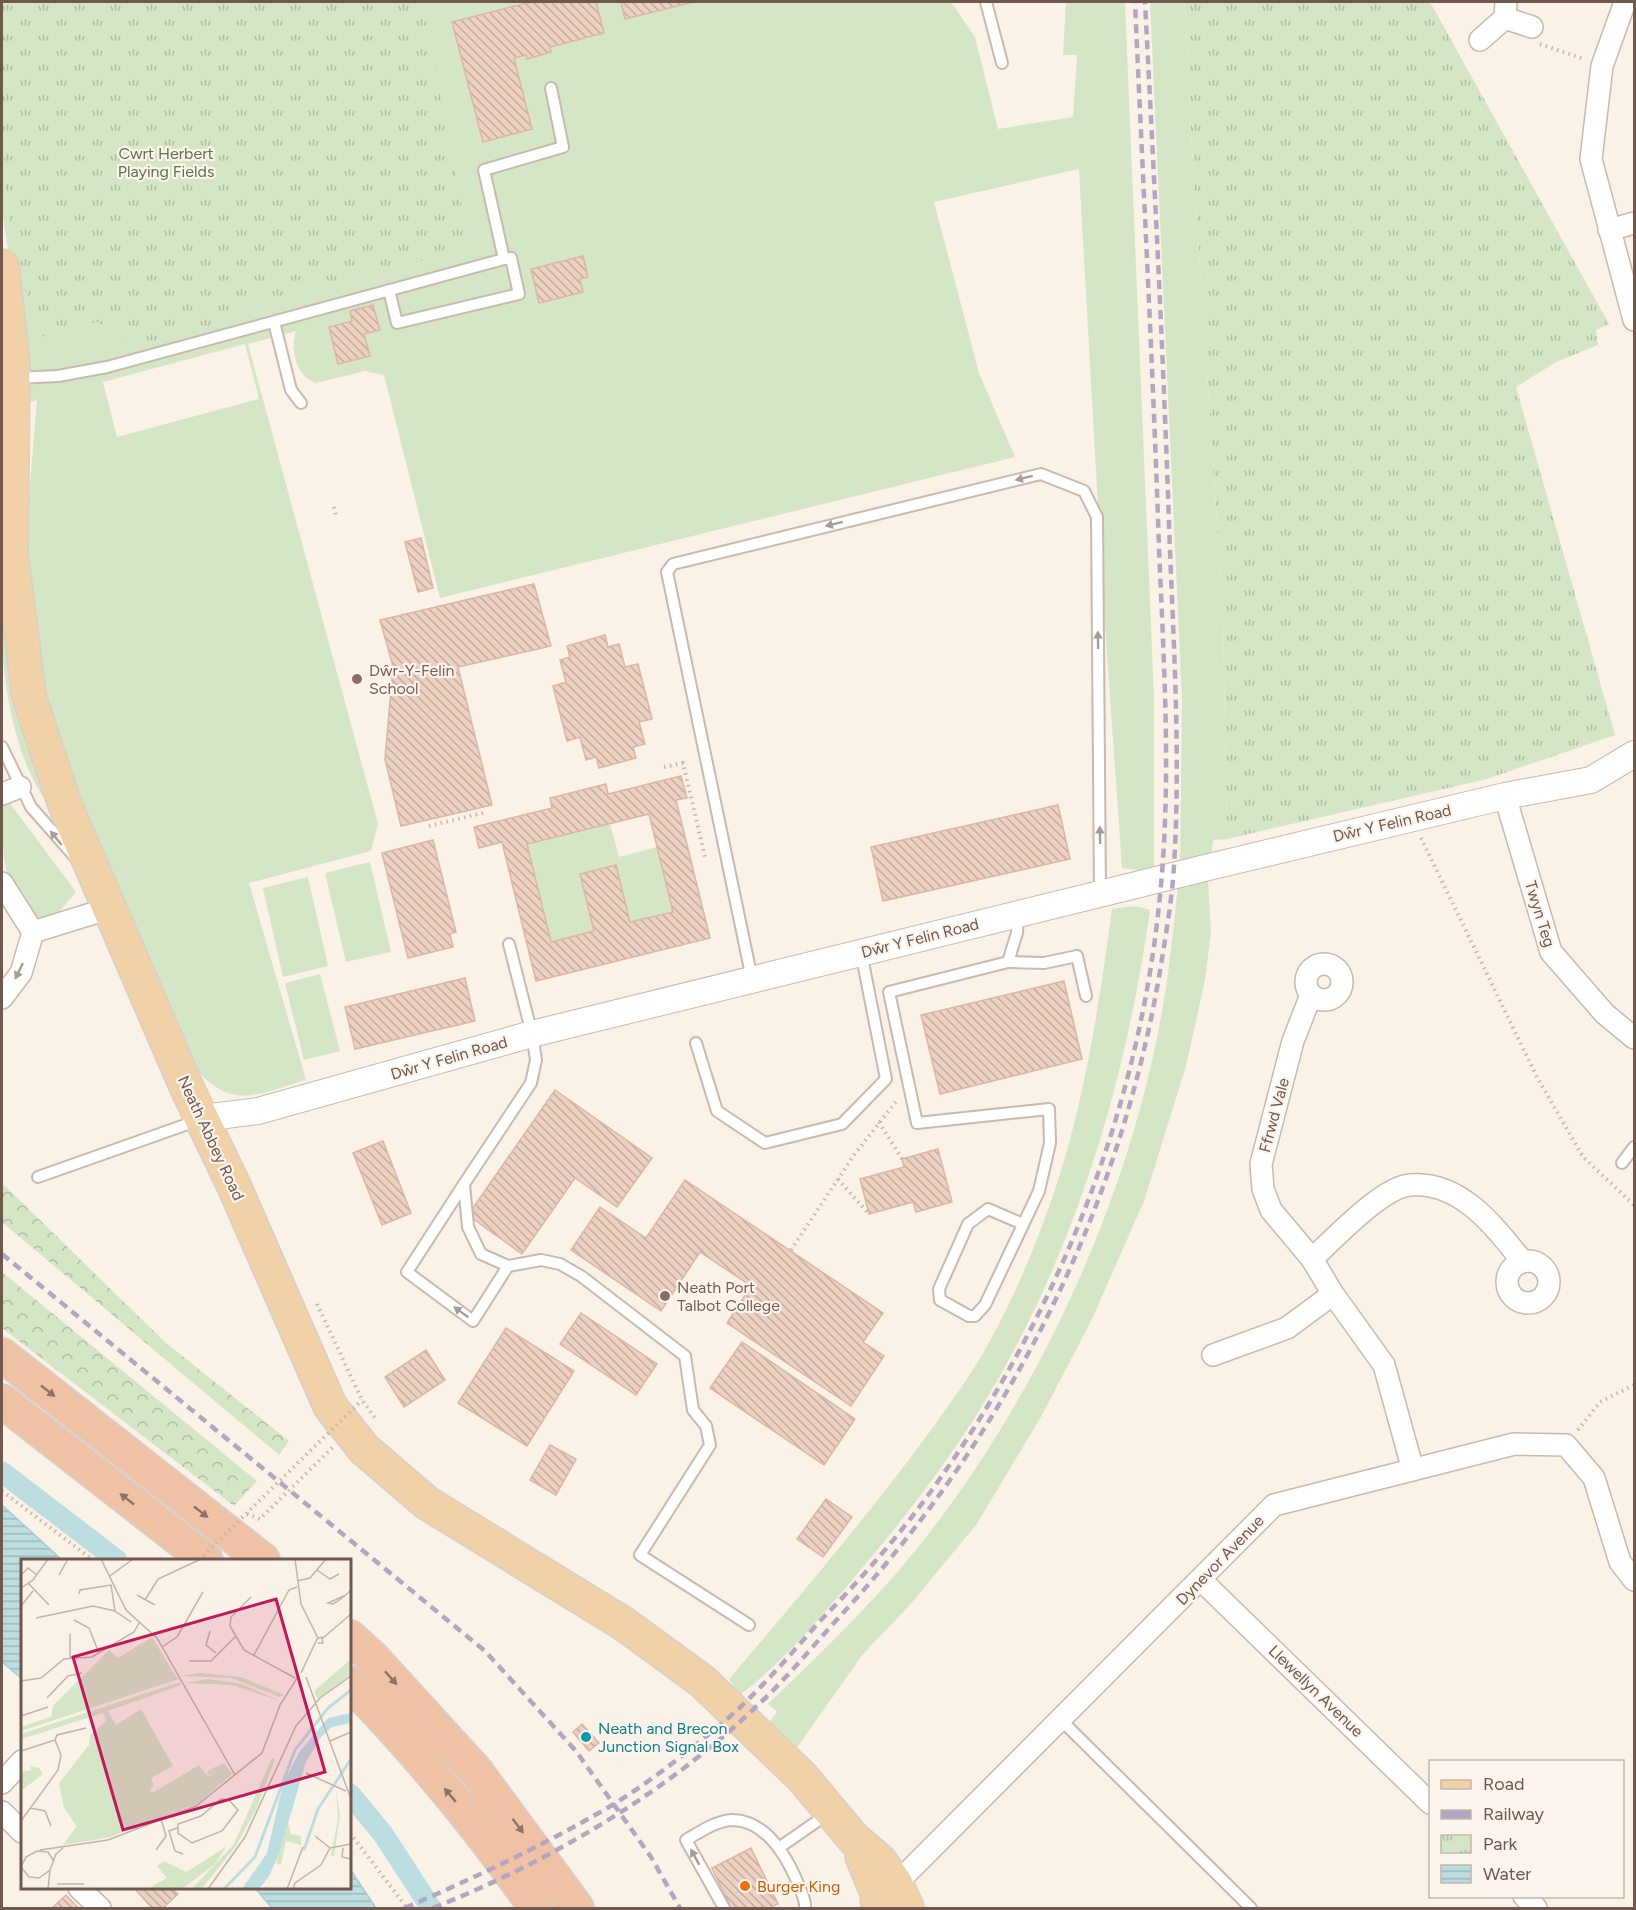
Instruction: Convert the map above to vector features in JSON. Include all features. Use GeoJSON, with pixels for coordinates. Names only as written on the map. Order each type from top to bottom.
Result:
{"type":"FeatureCollection","features":[{"type":"Feature","properties":{"kind":"highway"},"geometry":{"type":"LineString","coordinates":[[2,1355],[262,1559]]}},
{"type":"Feature","properties":{"kind":"highway"},"geometry":{"type":"LineString","coordinates":[[2,1401],[205,1559]]}},
{"type":"Feature","properties":{"kind":"highway"},"geometry":{"type":"LineString","coordinates":[[351,1638],[372,1657],[476,1771],[577,1908]]}},
{"type":"Feature","properties":{"kind":"highway"},"geometry":{"type":"LineString","coordinates":[[351,1684],[394,1728],[454,1799],[536,1908]]}},
{"type":"Feature","properties":{"kind":"main road","name":"Neath Abbey Road"},"geometry":{"type":"LineString","coordinates":[[2,266],[9,368],[11,553],[29,696],[65,805],[186,1086],[203,1118],[330,1406],[364,1449],[427,1503],[624,1624],[702,1681],[750,1724],[833,1811],[854,1839],[877,1893],[894,1900]]}},
{"type":"Feature","properties":{"kind":"street"},"geometry":{"type":"LineString","coordinates":[[1625,2],[1602,66],[1591,159],[1635,320]]}},
{"type":"Feature","properties":{"kind":"street"},"geometry":{"type":"LineString","coordinates":[[1480,40],[1505,10],[1532,27]]}},
{"type":"Feature","properties":{"kind":"street"},"geometry":{"type":"LineString","coordinates":[[1609,230],[1635,223]]}},
{"type":"Feature","properties":{"kind":"street","name":"Dŵr Y Felin Road"},"geometry":{"type":"LineString","coordinates":[[203,1118],[258,1111],[532,1034],[861,952],[1505,796],[1591,780],[1635,754]]}},
{"type":"Feature","properties":{"kind":"street","name":"Twyn Teg"},"geometry":{"type":"LineString","coordinates":[[1505,796],[1551,952],[1605,1014],[1632,1030]]}},
{"type":"Feature","properties":{"kind":"street"},"geometry":{"type":"LineString","coordinates":[[2,883],[33,932]]}},
{"type":"Feature","properties":{"kind":"street"},"geometry":{"type":"LineString","coordinates":[[2,998],[21,973],[33,932],[104,893]]}},
{"type":"Feature","properties":{"kind":"street","name":"Ffrwd Vale"},"geometry":{"type":"LineString","coordinates":[[1311,995],[1293,1041],[1261,1164],[1263,1189],[1271,1210],[1312,1259],[1333,1294],[1384,1365],[1413,1470]]}},
{"type":"Feature","properties":{"kind":"street"},"geometry":{"type":"LineString","coordinates":[[1312,1259],[1365,1210],[1408,1184],[1432,1186],[1454,1194],[1489,1220],[1523,1262]]}},
{"type":"Feature","properties":{"kind":"street"},"geometry":{"type":"LineString","coordinates":[[1213,1355],[1287,1328],[1333,1294]]}},
{"type":"Feature","properties":{"kind":"street","name":"Dynevor Avenue"},"geometry":{"type":"LineString","coordinates":[[894,1900],[1062,1721],[1274,1505],[1514,1444],[1566,1445]]}},
{"type":"Feature","properties":{"kind":"street"},"geometry":{"type":"LineString","coordinates":[[1566,1445],[1594,1478],[1620,1562],[1635,1580]]}},
{"type":"Feature","properties":{"kind":"street","name":"Llewellyn Avenue"},"geometry":{"type":"LineString","coordinates":[[1201,1580],[1429,1801]]}},
{"type":"Feature","properties":{"kind":"street"},"geometry":{"type":"LineString","coordinates":[[2,1783],[21,1762]]}},
{"type":"Feature","properties":{"kind":"street"},"geometry":{"type":"LineString","coordinates":[[2,1812],[21,1831]]}},
{"type":"Feature","properties":{"kind":"street"},"geometry":{"type":"LineString","coordinates":[[82,1889],[100,1908]]}},
{"type":"Feature","properties":{"kind":"lane"},"geometry":{"type":"LineString","coordinates":[[986,2],[1002,63]]}},
{"type":"Feature","properties":{"kind":"lane"},"geometry":{"type":"LineString","coordinates":[[504,259],[484,170],[563,147],[551,88]]}},
{"type":"Feature","properties":{"kind":"lane"},"geometry":{"type":"LineString","coordinates":[[9,368],[58,376],[107,367],[274,322],[389,290],[504,259],[511,258],[519,294],[397,323],[389,290]]}},
{"type":"Feature","properties":{"kind":"lane"},"geometry":{"type":"LineString","coordinates":[[274,322],[291,390],[301,403]]}},
{"type":"Feature","properties":{"kind":"lane","name":"Neath Abbey Road"},"geometry":{"type":"LineString","coordinates":[[2,504],[11,459]]}},
{"type":"Feature","properties":{"kind":"lane"},"geometry":{"type":"LineString","coordinates":[[752,980],[667,572],[673,564],[1041,474],[1084,491],[1097,517],[1100,894]]}},
{"type":"Feature","properties":{"kind":"lane","name":"Neath Abbey Road"},"geometry":{"type":"LineString","coordinates":[[2,747],[11,791],[31,807],[104,893]]}},
{"type":"Feature","properties":{"kind":"lane"},"geometry":{"type":"LineString","coordinates":[[1008,962],[1017,933],[1018,914]]}},
{"type":"Feature","properties":{"kind":"lane"},"geometry":{"type":"LineString","coordinates":[[508,1266],[473,1321],[407,1272],[531,1083],[536,1060],[532,1034],[509,944]]}},
{"type":"Feature","properties":{"kind":"lane"},"geometry":{"type":"LineString","coordinates":[[696,1043],[717,1111],[765,1143],[842,1124],[886,1079],[861,952]]}},
{"type":"Feature","properties":{"kind":"lane"},"geometry":{"type":"LineString","coordinates":[[1023,1224],[988,1209],[968,1224],[939,1289],[940,1300],[969,1316],[975,1316],[985,1305],[1039,1191],[1050,1143],[1049,1109],[917,1123],[889,992],[1008,962],[1044,963],[1077,956],[1086,996]]}},
{"type":"Feature","properties":{"kind":"lane"},"geometry":{"type":"LineString","coordinates":[[38,1177],[203,1118]]}},
{"type":"Feature","properties":{"kind":"lane"},"geometry":{"type":"LineString","coordinates":[[1622,1163],[1635,1147]]}},
{"type":"Feature","properties":{"kind":"lane"},"geometry":{"type":"LineString","coordinates":[[464,1184],[468,1227],[481,1254],[508,1266],[541,1260],[560,1264],[581,1276],[685,1356],[693,1410],[706,1426],[710,1446],[640,1555],[749,1625]]}},
{"type":"Feature","properties":{"kind":"lane"},"geometry":{"type":"LineString","coordinates":[[1062,1721],[1251,1908]]}},
{"type":"Feature","properties":{"kind":"lane"},"geometry":{"type":"LineString","coordinates":[[780,1847],[833,1811]]}},
{"type":"Feature","properties":{"kind":"lane"},"geometry":{"type":"LineString","coordinates":[[723,1908],[686,1840],[722,1821],[733,1820],[745,1822],[780,1847],[804,1897],[805,1908]]}},
{"type":"Feature","properties":{"kind":"path"},"geometry":{"type":"LineString","coordinates":[[1532,27],[1531,41],[1602,66]]}},
{"type":"Feature","properties":{"kind":"path"},"geometry":{"type":"LineString","coordinates":[[334,507],[336,516]]}},
{"type":"Feature","properties":{"kind":"path"},"geometry":{"type":"LineString","coordinates":[[664,767],[683,763],[705,857]]}},
{"type":"Feature","properties":{"kind":"path"},"geometry":{"type":"LineString","coordinates":[[429,826],[483,813]]}},
{"type":"Feature","properties":{"kind":"path"},"geometry":{"type":"LineString","coordinates":[[1411,819],[1537,1077],[1583,1157],[1635,1205]]}},
{"type":"Feature","properties":{"kind":"path"},"geometry":{"type":"LineString","coordinates":[[791,1250],[838,1179],[909,1084]]}},
{"type":"Feature","properties":{"kind":"path"},"geometry":{"type":"LineString","coordinates":[[879,1122],[902,1159]]}},
{"type":"Feature","properties":{"kind":"path"},"geometry":{"type":"LineString","coordinates":[[838,1179],[869,1214]]}},
{"type":"Feature","properties":{"kind":"path"},"geometry":{"type":"LineString","coordinates":[[1566,1445],[1600,1402],[1635,1385]]}},
{"type":"Feature","properties":{"kind":"path"},"geometry":{"type":"LineString","coordinates":[[200,1559],[362,1400]]}},
{"type":"Feature","properties":{"kind":"path"},"geometry":{"type":"LineString","coordinates":[[248,1514],[260,1519],[333,1447]]}},
{"type":"Feature","properties":{"kind":"path"},"geometry":{"type":"LineString","coordinates":[[2,1491],[92,1559]]}},
{"type":"Feature","properties":{"kind":"path"},"geometry":{"type":"LineString","coordinates":[[351,1834],[407,1908]]}},
{"type":"Feature","properties":{"kind":"green space"},"geometry":{"type":"Polygon","coordinates":[[[2,2],[951,2],[975,37],[998,129],[1073,117],[1077,55],[1063,55],[1066,2],[1125,2],[1154,697],[1154,872],[1122,868],[1103,595],[1079,169],[934,202],[979,373],[1015,457],[440,598],[384,375],[365,371],[316,383],[309,380],[296,362],[294,338],[296,331],[248,344],[378,824],[371,851],[249,883],[306,1080],[272,1091],[244,1096],[219,1089],[191,1064],[79,800],[48,716],[25,545],[37,400],[28,403],[24,351],[2,211],[2,2]],[[245,344],[103,382],[117,437],[259,399],[245,344]]]}},
{"type":"Feature","properties":{"kind":"green space","name":"Cwrt Herbert Playing Fields"},"geometry":{"type":"Polygon","coordinates":[[[2,2],[427,2],[426,21],[467,233],[462,247],[455,252],[228,310],[229,320],[157,340],[133,342],[97,322],[41,337],[18,265],[8,211],[2,121],[2,2]]]}},
{"type":"Feature","properties":{"kind":"green space"},"geometry":{"type":"Polygon","coordinates":[[[1150,2],[1185,2],[1190,116],[1223,614],[1227,839],[1213,840],[1210,862],[1180,867],[1182,699],[1150,2]]]}},
{"type":"Feature","properties":{"kind":"green space"},"geometry":{"type":"Polygon","coordinates":[[[1185,2],[1430,2],[1609,324],[1596,330],[1598,345],[1556,362],[1516,387],[1615,735],[1487,779],[1227,839],[1223,614],[1190,116],[1185,2]]]}},
{"type":"Feature","properties":{"kind":"green space"},"geometry":{"type":"Polygon","coordinates":[[[2,624],[17,698],[52,808],[39,791],[20,746],[7,694],[2,624]]]}},
{"type":"Feature","properties":{"kind":"green space"},"geometry":{"type":"Polygon","coordinates":[[[9,802],[76,892],[55,916],[37,918],[16,895],[10,881],[3,852],[2,820],[2,803],[9,802]]]}},
{"type":"Feature","properties":{"kind":"green space"},"geometry":{"type":"Polygon","coordinates":[[[610,824],[619,857],[657,847],[673,912],[630,922],[615,865],[580,874],[594,931],[551,942],[527,844],[610,824]]]}},
{"type":"Feature","properties":{"kind":"green space"},"geometry":{"type":"Polygon","coordinates":[[[370,862],[391,952],[346,962],[325,873],[370,862]]]}},
{"type":"Feature","properties":{"kind":"green space"},"geometry":{"type":"Polygon","coordinates":[[[308,877],[328,966],[283,977],[263,888],[308,877]]]}},
{"type":"Feature","properties":{"kind":"green space"},"geometry":{"type":"Polygon","coordinates":[[[1208,881],[1211,932],[1205,980],[1186,1066],[1144,1201],[1092,1319],[1042,1415],[976,1525],[908,1607],[863,1654],[796,1749],[768,1724],[777,1712],[768,1704],[879,1593],[941,1517],[985,1454],[1026,1386],[1062,1316],[1094,1243],[1122,1170],[1144,1096],[1163,1005],[1178,886],[1208,881]]]}},
{"type":"Feature","properties":{"kind":"green space"},"geometry":{"type":"Polygon","coordinates":[[[1135,906],[1150,910],[1127,1038],[1111,1102],[1070,1226],[1045,1287],[1016,1346],[971,1424],[896,1527],[805,1634],[740,1695],[729,1679],[908,1461],[963,1385],[998,1325],[1037,1239],[1069,1143],[1087,1066],[1112,909],[1135,906]]]}},
{"type":"Feature","properties":{"kind":"green space"},"geometry":{"type":"Polygon","coordinates":[[[320,974],[340,1051],[304,1060],[285,983],[320,974]]]}},
{"type":"Feature","properties":{"kind":"green space"},"geometry":{"type":"Polygon","coordinates":[[[2,1183],[166,1343],[289,1441],[279,1455],[2,1222],[2,1183]]]}},
{"type":"Feature","properties":{"kind":"green space"},"geometry":{"type":"Polygon","coordinates":[[[2,1272],[257,1481],[234,1506],[2,1328],[2,1272]]]}},
{"type":"Feature","properties":{"kind":"water"},"geometry":{"type":"Polygon","coordinates":[[[2,1505],[61,1559],[21,1559],[21,1678],[2,1662],[2,1505]]]}},
{"type":"Feature","properties":{"kind":"water"},"geometry":{"type":"Polygon","coordinates":[[[351,1870],[376,1908],[272,1908],[256,1889],[351,1889],[351,1870]]]}},
{"type":"Feature","properties":{"kind":"building"},"geometry":{"type":"Polygon","coordinates":[[[531,2],[596,2],[604,33],[550,47],[551,52],[527,59],[526,55],[514,58],[532,129],[483,142],[452,22],[531,2]]]}},
{"type":"Feature","properties":{"kind":"building"},"geometry":{"type":"Polygon","coordinates":[[[621,2],[693,2],[625,19],[621,2]]]}},
{"type":"Feature","properties":{"kind":"building"},"geometry":{"type":"Polygon","coordinates":[[[583,256],[588,277],[580,279],[583,292],[539,303],[531,269],[583,256]]]}},
{"type":"Feature","properties":{"kind":"building"},"geometry":{"type":"Polygon","coordinates":[[[373,305],[380,330],[364,334],[370,356],[338,364],[329,327],[352,321],[350,311],[373,305]]]}},
{"type":"Feature","properties":{"kind":"building"},"geometry":{"type":"Polygon","coordinates":[[[421,538],[433,588],[418,592],[405,542],[421,538]]]}},
{"type":"Feature","properties":{"kind":"building"},"geometry":{"type":"Polygon","coordinates":[[[534,584],[551,646],[458,667],[492,805],[401,826],[385,759],[393,666],[380,620],[534,584]]]}},
{"type":"Feature","properties":{"kind":"building"},"geometry":{"type":"Polygon","coordinates":[[[605,635],[608,647],[619,644],[625,667],[638,664],[652,719],[639,722],[645,744],[633,747],[636,758],[599,768],[596,757],[586,760],[580,737],[567,741],[553,686],[566,682],[560,660],[570,657],[567,646],[605,635]]]}},
{"type":"Feature","properties":{"kind":"building"},"geometry":{"type":"Polygon","coordinates":[[[681,776],[687,798],[676,800],[710,938],[536,981],[502,842],[479,848],[474,827],[552,808],[550,798],[606,784],[608,794],[681,776]],[[649,814],[527,844],[551,942],[594,931],[580,874],[616,865],[630,922],[673,912],[649,814]]]}},
{"type":"Feature","properties":{"kind":"building"},"geometry":{"type":"Polygon","coordinates":[[[1058,805],[1070,859],[883,901],[871,847],[1058,805]]]}},
{"type":"Feature","properties":{"kind":"building"},"geometry":{"type":"Polygon","coordinates":[[[433,840],[456,932],[450,934],[453,947],[408,958],[382,853],[433,840]]]}},
{"type":"Feature","properties":{"kind":"building"},"geometry":{"type":"Polygon","coordinates":[[[465,978],[475,1021],[355,1049],[345,1007],[465,978]]]}},
{"type":"Feature","properties":{"kind":"building"},"geometry":{"type":"Polygon","coordinates":[[[1064,981],[1082,1059],[940,1094],[921,1015],[1064,981]]]}},
{"type":"Feature","properties":{"kind":"building"},"geometry":{"type":"Polygon","coordinates":[[[555,1090],[652,1158],[617,1207],[575,1178],[522,1254],[468,1215],[555,1090]]]}},
{"type":"Feature","properties":{"kind":"building"},"geometry":{"type":"Polygon","coordinates":[[[383,1141],[411,1213],[382,1225],[353,1153],[383,1141]]]}},
{"type":"Feature","properties":{"kind":"building"},"geometry":{"type":"Polygon","coordinates":[[[938,1149],[952,1202],[916,1212],[913,1202],[869,1214],[860,1179],[904,1167],[902,1159],[938,1149]]]}},
{"type":"Feature","properties":{"kind":"building"},"geometry":{"type":"Polygon","coordinates":[[[685,1180],[883,1313],[863,1342],[884,1356],[851,1406],[727,1323],[751,1286],[700,1252],[661,1311],[571,1250],[600,1207],[646,1238],[685,1180]]]}},
{"type":"Feature","properties":{"kind":"building"},"geometry":{"type":"Polygon","coordinates":[[[581,1313],[657,1364],[636,1395],[560,1344],[581,1313]]]}},
{"type":"Feature","properties":{"kind":"building"},"geometry":{"type":"Polygon","coordinates":[[[506,1328],[574,1371],[527,1446],[458,1403],[506,1328]]]}},
{"type":"Feature","properties":{"kind":"building"},"geometry":{"type":"Polygon","coordinates":[[[742,1342],[855,1419],[824,1465],[710,1388],[742,1342]]]}},
{"type":"Feature","properties":{"kind":"building"},"geometry":{"type":"Polygon","coordinates":[[[426,1350],[445,1380],[404,1407],[385,1377],[426,1350]]]}},
{"type":"Feature","properties":{"kind":"building"},"geometry":{"type":"Polygon","coordinates":[[[550,1445],[576,1459],[556,1495],[530,1480],[550,1445]]]}},
{"type":"Feature","properties":{"kind":"building"},"geometry":{"type":"Polygon","coordinates":[[[826,1499],[852,1517],[823,1557],[797,1539],[826,1499]]]}},
{"type":"Feature","properties":{"kind":"building","name":"Neath and Brecon Junction Signal Box"},"geometry":{"type":"Polygon","coordinates":[[[582,1724],[599,1743],[589,1751],[573,1732],[582,1724]]]}},
{"type":"Feature","properties":{"kind":"building","name":"Burger King"},"geometry":{"type":"Polygon","coordinates":[[[751,1848],[778,1904],[769,1908],[731,1908],[712,1868],[751,1848]]]}},
{"type":"Feature","properties":{"kind":"building"},"geometry":{"type":"Polygon","coordinates":[[[135,1889],[172,1889],[178,1894],[163,1908],[152,1908],[135,1889]]]}},
{"type":"Feature","properties":{"kind":"building"},"geometry":{"type":"Polygon","coordinates":[[[66,1895],[78,1908],[52,1908],[66,1895]]]}},
{"type":"Feature","properties":{"kind":"waterway"},"geometry":{"type":"LineString","coordinates":[[2,1472],[116,1559]]}},
{"type":"Feature","properties":{"kind":"waterway"},"geometry":{"type":"LineString","coordinates":[[351,1795],[383,1834],[431,1908]]}},
{"type":"Feature","properties":{"kind":"railway"},"geometry":{"type":"LineString","coordinates":[[405,1908],[525,1852],[611,1806],[685,1754],[756,1691],[890,1544],[959,1450],[1003,1379],[1043,1305],[1077,1229],[1106,1150],[1130,1070],[1147,988],[1163,861],[1166,772],[1165,682],[1135,2]]}},
{"type":"Feature","properties":{"kind":"railway"},"geometry":{"type":"LineString","coordinates":[[433,1908],[521,1869],[564,1846],[647,1795],[724,1735],[782,1681],[903,1543],[957,1470],[1006,1393],[1049,1313],[1087,1230],[1118,1144],[1143,1055],[1161,965],[1174,866],[1177,737],[1161,327],[1145,2]]}},
{"type":"Feature","properties":{"kind":"railway"},"geometry":{"type":"LineString","coordinates":[[2,1254],[485,1651],[576,1751],[651,1857],[680,1908]]}},
{"type":"Feature","properties":{"kind":"place","name":"Dŵr-Y-Felin School"},"geometry":{"type":"Point","coordinates":[357,679]}},
{"type":"Feature","properties":{"kind":"place","name":"Neath Port Talbot College"},"geometry":{"type":"Point","coordinates":[665,1296]}},
{"type":"Feature","properties":{"kind":"place","name":"Neath and Brecon Junction Signal Box"},"geometry":{"type":"Point","coordinates":[586,1737]}},
{"type":"Feature","properties":{"kind":"place","name":"Burger King"},"geometry":{"type":"Point","coordinates":[745,1886]}}]}
